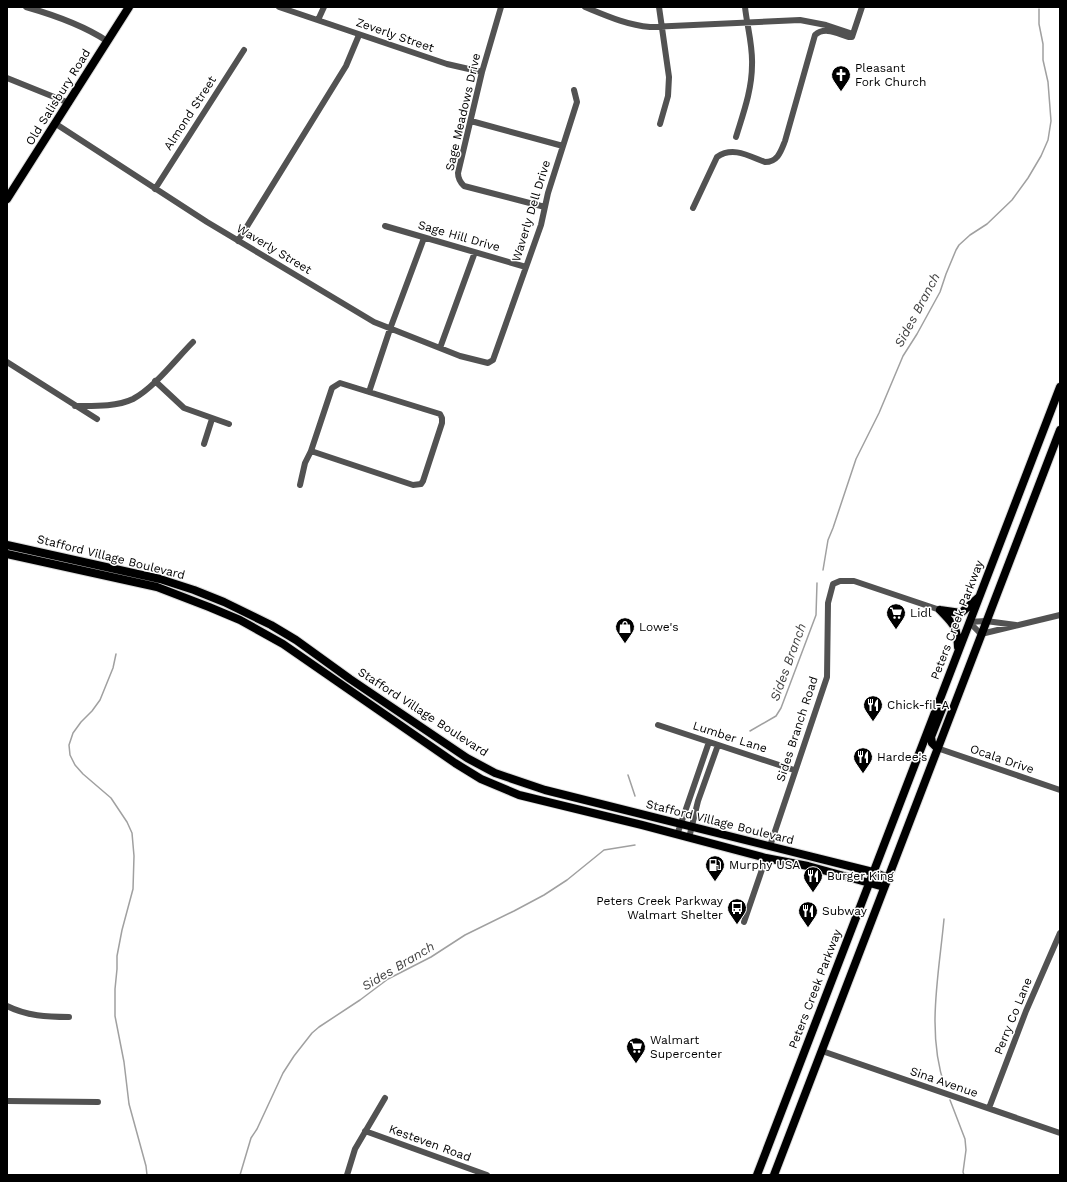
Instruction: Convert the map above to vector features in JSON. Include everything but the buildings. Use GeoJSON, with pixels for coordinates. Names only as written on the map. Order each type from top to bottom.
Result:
{"type":"FeatureCollection","features":[{"type":"Feature","properties":{"kind":"main road","name":"Old Salisbury Road"},"geometry":{"type":"LineString","coordinates":[[8,196],[56,124],[129,7]]}},
{"type":"Feature","properties":{"kind":"main road","name":"Peters Creek Parkway"},"geometry":{"type":"LineString","coordinates":[[756,1175],[1060,386]]}},
{"type":"Feature","properties":{"kind":"main road"},"geometry":{"type":"LineString","coordinates":[[774,1175],[1060,430]]}},
{"type":"Feature","properties":{"kind":"main road","name":"Stafford Village Boulevard"},"geometry":{"type":"LineString","coordinates":[[7,545],[160,579],[224,602],[271,625],[296,640],[350,679],[467,758],[495,773],[545,790],[873,872],[888,878]]}},
{"type":"Feature","properties":{"kind":"main road","name":"Stafford Village Boulevard"},"geometry":{"type":"LineString","coordinates":[[7,554],[158,587],[209,606],[240,620],[283,644],[455,763],[487,781],[519,795],[677,834],[766,858],[808,866],[884,887]]}},
{"type":"Feature","properties":{"kind":"main road"},"geometry":{"type":"LineString","coordinates":[[940,610],[961,613],[979,597]]}},
{"type":"Feature","properties":{"kind":"main road"},"geometry":{"type":"LineString","coordinates":[[940,610],[952,622],[957,632],[958,650]]}},
{"type":"Feature","properties":{"kind":"main road"},"geometry":{"type":"LineString","coordinates":[[937,748],[932,742],[931,737],[946,698],[948,678]]}},
{"type":"Feature","properties":{"kind":"street"},"geometry":{"type":"LineString","coordinates":[[26,7],[87,29],[107,41]]}},
{"type":"Feature","properties":{"kind":"street","name":"Zeverly Street"},"geometry":{"type":"LineString","coordinates":[[279,7],[447,64],[482,72]]}},
{"type":"Feature","properties":{"kind":"street"},"geometry":{"type":"LineString","coordinates":[[318,20],[324,7]]}},
{"type":"Feature","properties":{"kind":"street","name":"Sage Meadows Drive"},"geometry":{"type":"LineString","coordinates":[[501,7],[482,72],[458,173],[460,182],[464,186],[545,207]]}},
{"type":"Feature","properties":{"kind":"street"},"geometry":{"type":"LineString","coordinates":[[585,7],[630,24],[662,26],[800,20],[826,25],[853,34]]}},
{"type":"Feature","properties":{"kind":"street"},"geometry":{"type":"LineString","coordinates":[[659,7],[669,77],[669,87],[660,124]]}},
{"type":"Feature","properties":{"kind":"street"},"geometry":{"type":"LineString","coordinates":[[736,137],[752,75],[752,48],[745,7]]}},
{"type":"Feature","properties":{"kind":"street"},"geometry":{"type":"LineString","coordinates":[[693,208],[717,157],[723,153],[736,151],[765,162],[769,162],[780,156],[815,35],[824,30],[849,37],[853,34],[862,7]]}},
{"type":"Feature","properties":{"kind":"street"},"geometry":{"type":"LineString","coordinates":[[238,240],[346,66],[359,35]]}},
{"type":"Feature","properties":{"kind":"street","name":"Almond Street"},"geometry":{"type":"LineString","coordinates":[[155,189],[244,50]]}},
{"type":"Feature","properties":{"kind":"street"},"geometry":{"type":"LineString","coordinates":[[7,78],[69,103]]}},
{"type":"Feature","properties":{"kind":"street","name":"Waverly Dell Drive"},"geometry":{"type":"LineString","coordinates":[[493,360],[541,225],[548,193],[577,102],[574,90]]}},
{"type":"Feature","properties":{"kind":"street"},"geometry":{"type":"LineString","coordinates":[[471,120],[563,146]]}},
{"type":"Feature","properties":{"kind":"street","name":"Waverly Street"},"geometry":{"type":"LineString","coordinates":[[56,124],[155,189],[351,310],[390,329],[440,348],[480,362],[488,363],[493,360]]}},
{"type":"Feature","properties":{"kind":"street","name":"Sage Hill Drive"},"geometry":{"type":"LineString","coordinates":[[385,226],[526,267]]}},
{"type":"Feature","properties":{"kind":"street"},"geometry":{"type":"LineString","coordinates":[[369,392],[390,329],[424,238]]}},
{"type":"Feature","properties":{"kind":"street"},"geometry":{"type":"LineString","coordinates":[[440,348],[475,252]]}},
{"type":"Feature","properties":{"kind":"street"},"geometry":{"type":"LineString","coordinates":[[76,406],[107,405],[128,401],[145,392],[193,342]]}},
{"type":"Feature","properties":{"kind":"street"},"geometry":{"type":"LineString","coordinates":[[7,362],[97,419]]}},
{"type":"Feature","properties":{"kind":"street"},"geometry":{"type":"LineString","coordinates":[[155,382],[184,408],[229,424]]}},
{"type":"Feature","properties":{"kind":"street"},"geometry":{"type":"LineString","coordinates":[[300,485],[305,463],[311,451],[332,388],[340,383],[435,412],[440,414],[442,418],[442,423],[421,484],[413,486],[311,451]]}},
{"type":"Feature","properties":{"kind":"street"},"geometry":{"type":"LineString","coordinates":[[204,444],[212,419]]}},
{"type":"Feature","properties":{"kind":"street","name":"Sides Branch Road"},"geometry":{"type":"LineString","coordinates":[[770,846],[794,770],[827,677],[828,603],[833,584],[840,581],[854,581],[940,610]]}},
{"type":"Feature","properties":{"kind":"street"},"geometry":{"type":"LineString","coordinates":[[969,622],[981,634],[1060,616]]}},
{"type":"Feature","properties":{"kind":"street"},"geometry":{"type":"LineString","coordinates":[[969,622],[986,621],[1020,625]]}},
{"type":"Feature","properties":{"kind":"street","name":"Lumber Lane"},"geometry":{"type":"LineString","coordinates":[[658,725],[794,770]]}},
{"type":"Feature","properties":{"kind":"street"},"geometry":{"type":"LineString","coordinates":[[677,834],[709,742]]}},
{"type":"Feature","properties":{"kind":"street"},"geometry":{"type":"LineString","coordinates":[[689,838],[718,745]]}},
{"type":"Feature","properties":{"kind":"street","name":"Ocala Drive"},"geometry":{"type":"LineString","coordinates":[[937,748],[1060,790]]}},
{"type":"Feature","properties":{"kind":"street"},"geometry":{"type":"LineString","coordinates":[[694,782],[704,786]]}},
{"type":"Feature","properties":{"kind":"street"},"geometry":{"type":"LineString","coordinates":[[744,922],[766,858]]}},
{"type":"Feature","properties":{"kind":"street","name":"Perry Co Lane"},"geometry":{"type":"LineString","coordinates":[[989,1108],[1026,1011],[1060,932]]}},
{"type":"Feature","properties":{"kind":"street"},"geometry":{"type":"LineString","coordinates":[[7,1006],[35,1016],[69,1017]]}},
{"type":"Feature","properties":{"kind":"street","name":"Sina Avenue"},"geometry":{"type":"LineString","coordinates":[[822,1051],[1060,1133]]}},
{"type":"Feature","properties":{"kind":"street"},"geometry":{"type":"LineString","coordinates":[[346,1175],[355,1149],[385,1098]]}},
{"type":"Feature","properties":{"kind":"street"},"geometry":{"type":"LineString","coordinates":[[7,1100],[98,1102]]}},
{"type":"Feature","properties":{"kind":"street","name":"Kesteven Road"},"geometry":{"type":"LineString","coordinates":[[365,1131],[487,1175]]}},
{"type":"Feature","properties":{"kind":"waterway","name":"Sides Branch"},"geometry":{"type":"LineString","coordinates":[[823,570],[828,540],[856,459],[879,413],[903,356],[940,292],[956,250],[959,245],[970,235],[987,224],[1012,200],[1028,178],[1041,156],[1048,140],[1051,121],[1048,82],[1043,60],[1043,44],[1039,24],[1039,9]]}},
{"type":"Feature","properties":{"kind":"waterway","name":"Sides Branch"},"geometry":{"type":"LineString","coordinates":[[750,731],[776,716],[781,708],[816,615],[817,583]]}},
{"type":"Feature","properties":{"kind":"waterway"},"geometry":{"type":"LineString","coordinates":[[116,654],[113,668],[100,700],[73,733],[69,745],[70,755],[75,765],[83,774],[111,798],[127,822],[132,833],[134,856],[133,889],[117,956],[115,1016],[124,1062],[129,1104],[146,1166],[147,1175]]}},
{"type":"Feature","properties":{"kind":"waterway","name":"Sides Branch"},"geometry":{"type":"LineString","coordinates":[[628,775],[635,796]]}},
{"type":"Feature","properties":{"kind":"waterway","name":"Sides Branch"},"geometry":{"type":"LineString","coordinates":[[240,1175],[251,1138],[257,1129],[283,1073],[294,1056],[312,1033],[319,1027],[360,1000],[388,979],[431,957],[465,935],[544,895],[567,880],[604,850],[635,845]]}},
{"type":"Feature","properties":{"kind":"waterway"},"geometry":{"type":"LineString","coordinates":[[944,919],[937,982],[935,1025],[939,1067],[945,1087]]}},
{"type":"Feature","properties":{"kind":"waterway"},"geometry":{"type":"LineString","coordinates":[[950,1100],[965,1139],[966,1150],[963,1172],[964,1175]]}},
{"type":"Feature","properties":{"kind":"place","name":"Pleasant Fork Church"},"geometry":{"type":"Point","coordinates":[841,92]}},
{"type":"Feature","properties":{"kind":"place","name":"Lidl"},"geometry":{"type":"Point","coordinates":[896,630]}},
{"type":"Feature","properties":{"kind":"place","name":"Lowe's"},"geometry":{"type":"Point","coordinates":[625,644]}},
{"type":"Feature","properties":{"kind":"place","name":"Chick-fil-A"},"geometry":{"type":"Point","coordinates":[873,722]}},
{"type":"Feature","properties":{"kind":"place","name":"Hardee's"},"geometry":{"type":"Point","coordinates":[863,774]}},
{"type":"Feature","properties":{"kind":"place","name":"Murphy USA"},"geometry":{"type":"Point","coordinates":[715,882]}},
{"type":"Feature","properties":{"kind":"place","name":"Burger King"},"geometry":{"type":"Point","coordinates":[813,893]}},
{"type":"Feature","properties":{"kind":"place","name":"Peters Creek Parkway Walmart Shelter"},"geometry":{"type":"Point","coordinates":[737,925]}},
{"type":"Feature","properties":{"kind":"place","name":"Subway"},"geometry":{"type":"Point","coordinates":[808,928]}},
{"type":"Feature","properties":{"kind":"place","name":"Walmart Supercenter"},"geometry":{"type":"Point","coordinates":[636,1064]}}]}
